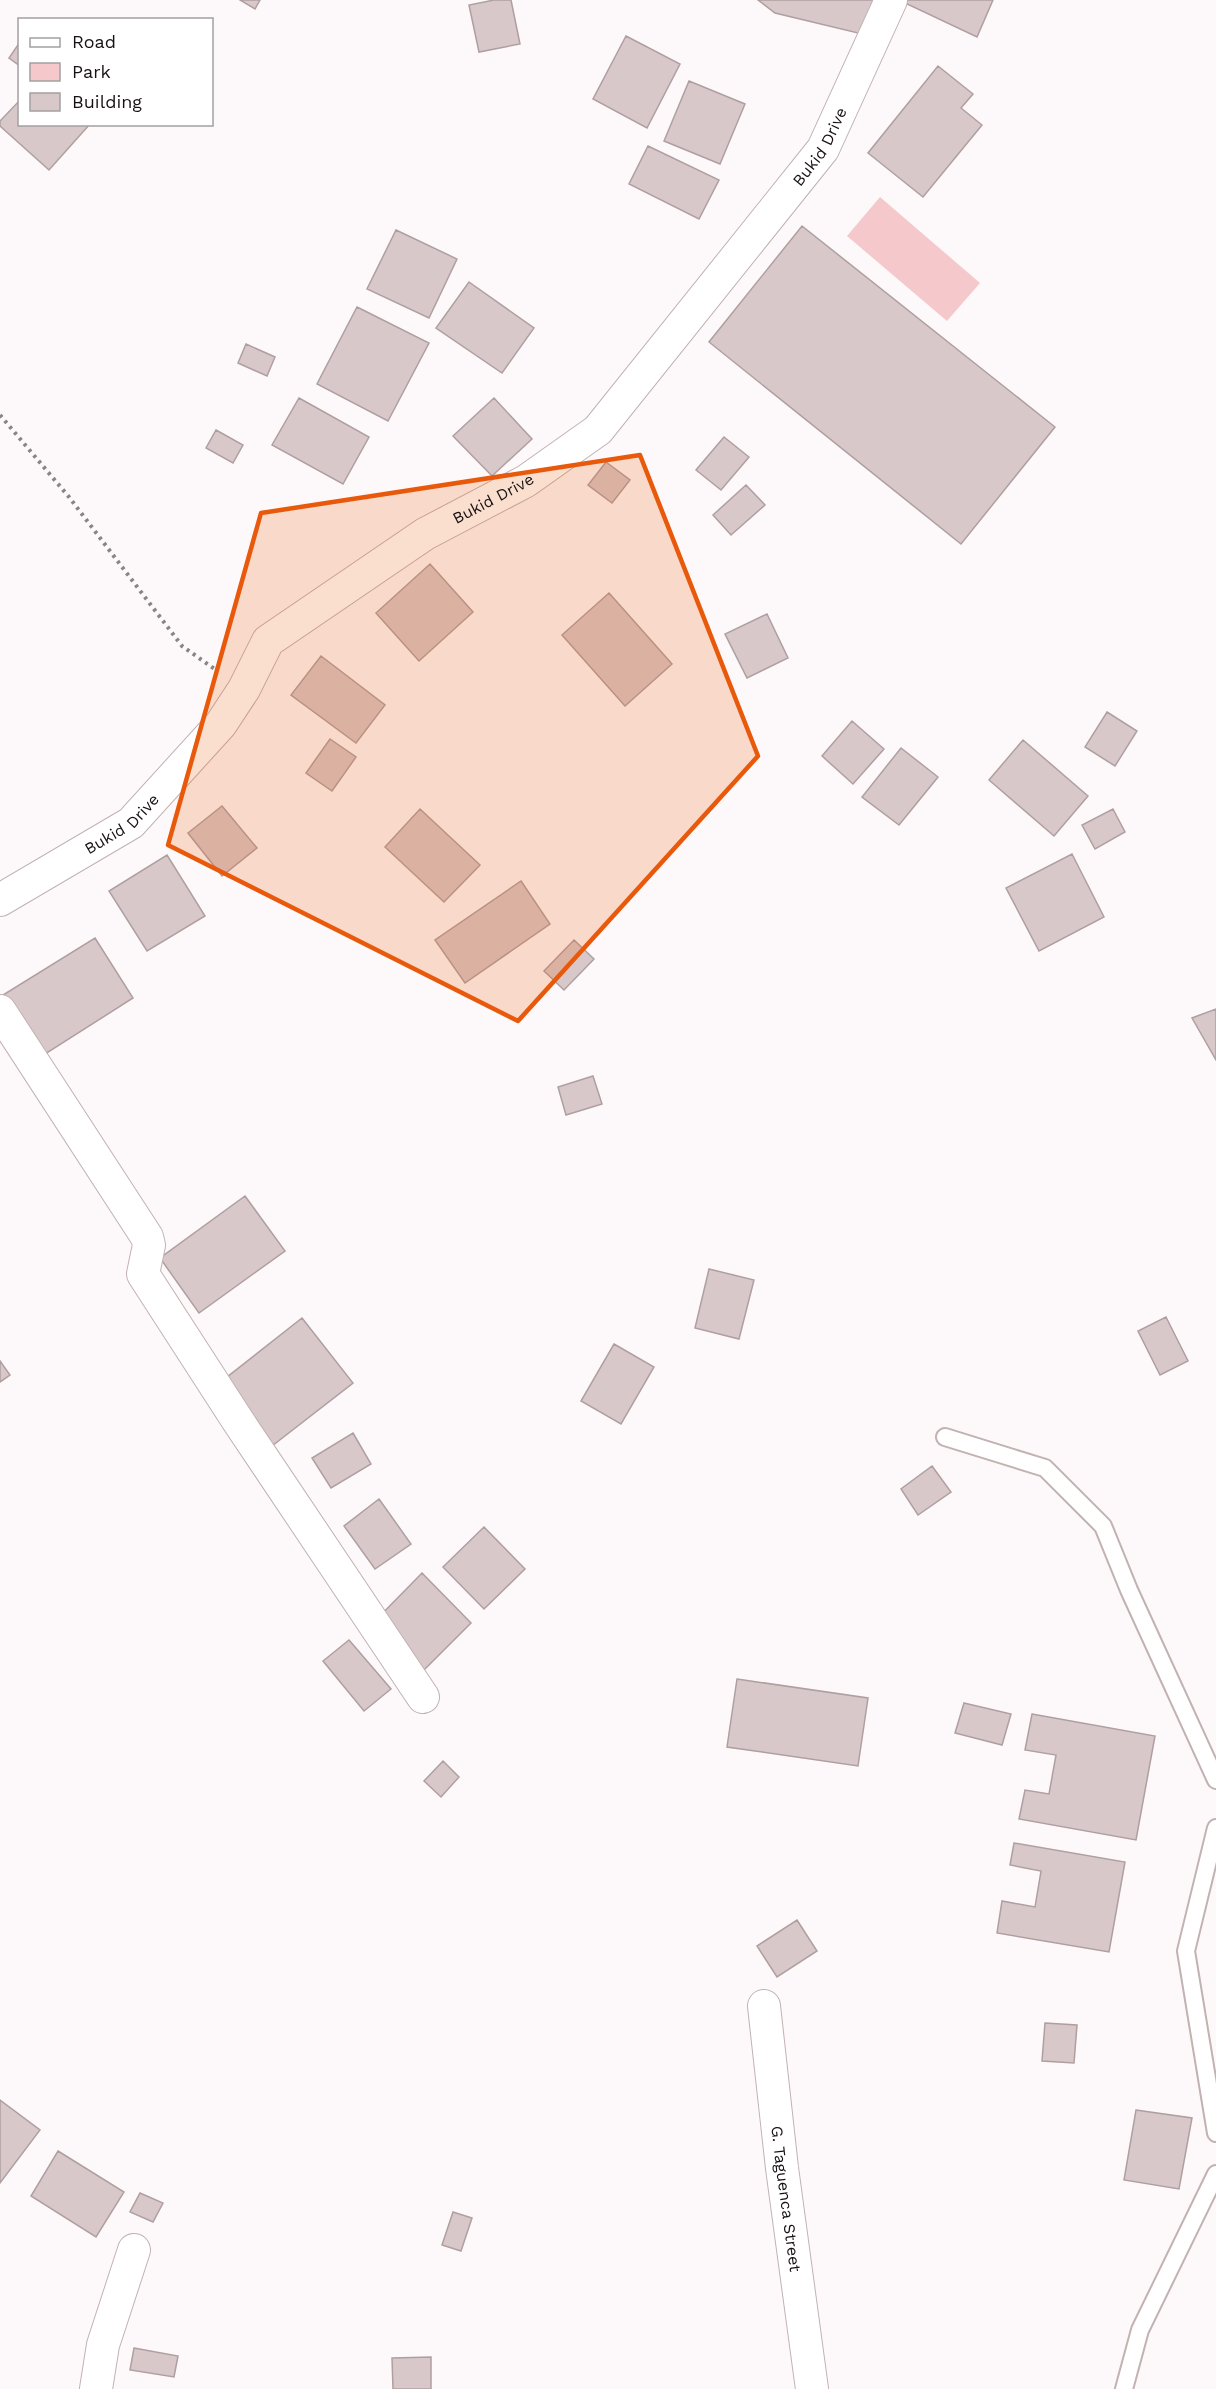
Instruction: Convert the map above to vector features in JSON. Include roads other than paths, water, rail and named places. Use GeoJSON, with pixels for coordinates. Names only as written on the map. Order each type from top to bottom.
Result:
{"type":"FeatureCollection","features":[{"type":"Feature","properties":{"kind":"street","name":"Bukid Drive"},"geometry":{"type":"LineString","coordinates":[[0,900],[132,823],[221,724],[244,689],[268,641],[425,534],[525,481],[598,430],[823,149],[891,0]]}},
{"type":"Feature","properties":{"kind":"street"},"geometry":{"type":"LineString","coordinates":[[0,1011],[147,1237],[149,1245],[143,1274],[423,1697]]}},
{"type":"Feature","properties":{"kind":"street","name":"G. Taguenca Street"},"geometry":{"type":"LineString","coordinates":[[764,2006],[782,2168],[812,2389]]}},
{"type":"Feature","properties":{"kind":"street"},"geometry":{"type":"LineString","coordinates":[[96,2389],[103,2345],[134,2250]]}},
{"type":"Feature","properties":{"kind":"lane"},"geometry":{"type":"LineString","coordinates":[[945,1437],[1045,1468],[1103,1526],[1129,1590],[1216,1780]]}},
{"type":"Feature","properties":{"kind":"lane"},"geometry":{"type":"LineString","coordinates":[[1216,1828],[1186,1952],[1216,2133]]}},
{"type":"Feature","properties":{"kind":"lane"},"geometry":{"type":"LineString","coordinates":[[1124,2389],[1140,2330],[1216,2174]]}}]}
